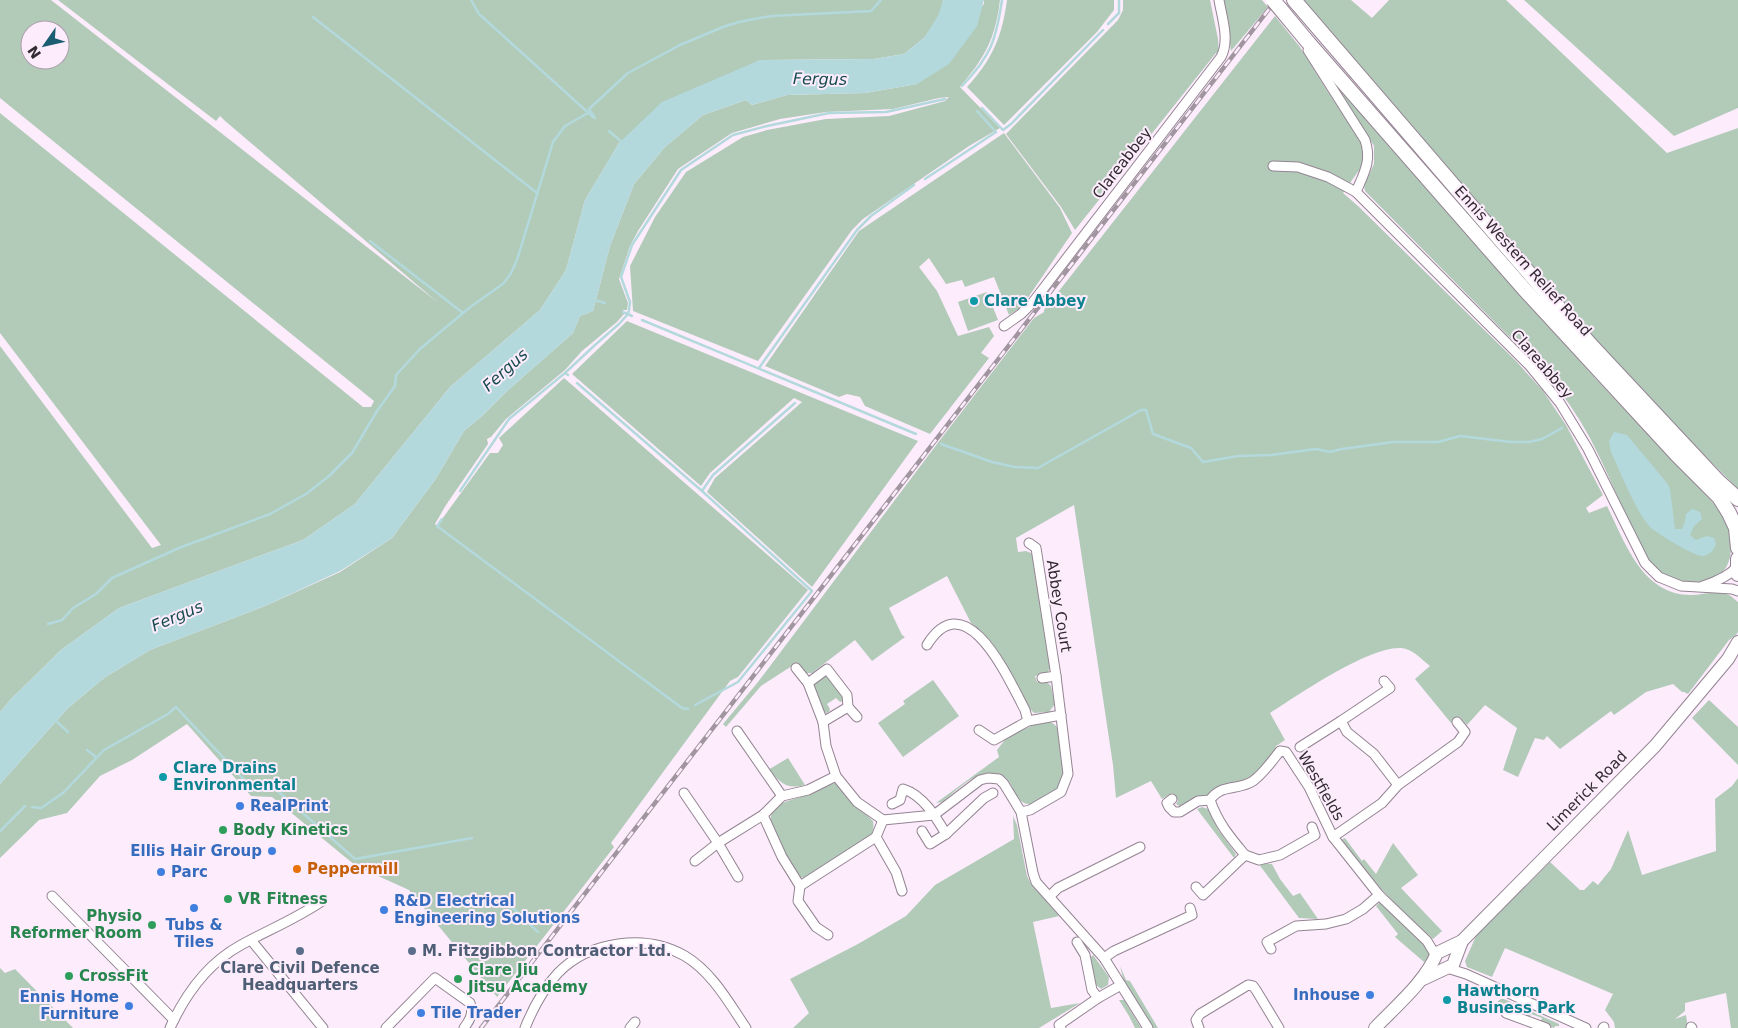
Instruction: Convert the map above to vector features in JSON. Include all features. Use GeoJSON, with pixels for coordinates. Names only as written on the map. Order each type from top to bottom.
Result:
{"type":"FeatureCollection","features":[{"type":"Feature","properties":{"kind":"main road","name":"Ennis Western Relief Road"},"geometry":{"type":"LineString","coordinates":[[1273,0],[1307,45],[1524,289],[1677,455],[1719,497],[1736,528],[1738,548]]}},
{"type":"Feature","properties":{"kind":"main road","name":"Ennis Western Relief Road"},"geometry":{"type":"LineString","coordinates":[[1294,0],[1590,344],[1718,481],[1738,499]]}},
{"type":"Feature","properties":{"kind":"main road"},"geometry":{"type":"LineString","coordinates":[[1728,659],[1738,642]]}},
{"type":"Feature","properties":{"kind":"main road"},"geometry":{"type":"LineString","coordinates":[[1728,659],[1738,650]]}},
{"type":"Feature","properties":{"kind":"main road","name":"Limerick Road"},"geometry":{"type":"LineString","coordinates":[[1375,1028],[1655,746],[1728,659]]}},
{"type":"Feature","properties":{"kind":"street","name":"Clareabbey"},"geometry":{"type":"LineString","coordinates":[[1004,326],[1021,314],[1033,302],[1221,57],[1225,40],[1219,0]]}},
{"type":"Feature","properties":{"kind":"street"},"geometry":{"type":"LineString","coordinates":[[1307,45],[1365,140],[1368,160],[1356,192]]}},
{"type":"Feature","properties":{"kind":"street","name":"Clareabbey"},"geometry":{"type":"LineString","coordinates":[[1273,166],[1298,167],[1328,177],[1356,192],[1529,365],[1560,403],[1588,449],[1645,563],[1659,576],[1681,586],[1738,591]]}},
{"type":"Feature","properties":{"kind":"street","name":"Abbey Court"},"geometry":{"type":"LineString","coordinates":[[1021,812],[1030,810],[1061,792],[1066,784],[1068,774],[1056,676],[1036,548],[1029,543]]}},
{"type":"Feature","properties":{"kind":"street"},"geometry":{"type":"LineString","coordinates":[[1698,588],[1716,582],[1732,573],[1738,566]]}},
{"type":"Feature","properties":{"kind":"street"},"geometry":{"type":"LineString","coordinates":[[927,645],[934,634],[943,626],[955,622],[969,626],[991,650],[1025,710],[1028,721]]}},
{"type":"Feature","properties":{"kind":"street"},"geometry":{"type":"LineString","coordinates":[[796,668],[808,683],[823,722],[826,746],[836,776],[857,802],[883,820],[934,815],[980,780],[988,778],[999,779],[1004,784],[1021,812],[1036,882],[1104,958],[1148,1028]]}},
{"type":"Feature","properties":{"kind":"street"},"geometry":{"type":"LineString","coordinates":[[808,683],[827,669],[847,695],[848,707],[858,717]]}},
{"type":"Feature","properties":{"kind":"street","name":"Abbey Court"},"geometry":{"type":"LineString","coordinates":[[1042,678],[1056,676]]}},
{"type":"Feature","properties":{"kind":"street","name":"Westfields"},"geometry":{"type":"LineString","coordinates":[[1300,747],[1390,688],[1384,681]]}},
{"type":"Feature","properties":{"kind":"street"},"geometry":{"type":"LineString","coordinates":[[823,722],[848,707]]}},
{"type":"Feature","properties":{"kind":"street"},"geometry":{"type":"LineString","coordinates":[[979,730],[994,740],[1028,721],[1061,715]]}},
{"type":"Feature","properties":{"kind":"street"},"geometry":{"type":"LineString","coordinates":[[1341,721],[1347,732],[1374,754],[1398,785]]}},
{"type":"Feature","properties":{"kind":"street","name":"Westfields"},"geometry":{"type":"LineString","coordinates":[[1334,837],[1382,803],[1398,785],[1458,742],[1466,732],[1457,722]]}},
{"type":"Feature","properties":{"kind":"street"},"geometry":{"type":"LineString","coordinates":[[737,730],[782,796]]}},
{"type":"Feature","properties":{"kind":"street","name":"Westfields"},"geometry":{"type":"LineString","coordinates":[[1172,799],[1167,803],[1174,812],[1180,812],[1198,801],[1210,800],[1214,794],[1222,789],[1253,781],[1280,751],[1286,752],[1309,787],[1334,837],[1379,895],[1445,959],[1466,974],[1568,1024]]}},
{"type":"Feature","properties":{"kind":"street"},"geometry":{"type":"LineString","coordinates":[[695,861],[718,843],[763,815],[782,796],[808,790],[836,776]]}},
{"type":"Feature","properties":{"kind":"street"},"geometry":{"type":"LineString","coordinates":[[892,804],[900,800],[904,789],[913,792],[934,815],[946,834]]}},
{"type":"Feature","properties":{"kind":"street"},"geometry":{"type":"LineString","coordinates":[[922,831],[930,844],[946,834],[984,798],[993,793]]}},
{"type":"Feature","properties":{"kind":"street"},"geometry":{"type":"LineString","coordinates":[[684,794],[718,843],[738,877]]}},
{"type":"Feature","properties":{"kind":"street"},"geometry":{"type":"LineString","coordinates":[[1196,887],[1203,895],[1245,856],[1229,837],[1216,817],[1210,800]]}},
{"type":"Feature","properties":{"kind":"street"},"geometry":{"type":"LineString","coordinates":[[763,815],[782,857],[800,886],[798,901],[816,928],[828,934]]}},
{"type":"Feature","properties":{"kind":"street"},"geometry":{"type":"LineString","coordinates":[[800,886],[876,837],[883,820]]}},
{"type":"Feature","properties":{"kind":"street","name":"Westfields"},"geometry":{"type":"LineString","coordinates":[[1245,856],[1259,860],[1280,855],[1315,835],[1312,827]]}},
{"type":"Feature","properties":{"kind":"street"},"geometry":{"type":"LineString","coordinates":[[876,837],[896,872],[902,891]]}},
{"type":"Feature","properties":{"kind":"street"},"geometry":{"type":"LineString","coordinates":[[1050,896],[1058,888],[1140,847]]}},
{"type":"Feature","properties":{"kind":"street"},"geometry":{"type":"LineString","coordinates":[[1271,949],[1267,942],[1296,926],[1326,924],[1346,919],[1363,909],[1379,895]]}},
{"type":"Feature","properties":{"kind":"street"},"geometry":{"type":"LineString","coordinates":[[52,896],[172,1024],[193,988],[210,968],[240,945],[303,914],[322,901]]}},
{"type":"Feature","properties":{"kind":"street"},"geometry":{"type":"LineString","coordinates":[[1104,958],[1114,951],[1192,915],[1190,908]]}},
{"type":"Feature","properties":{"kind":"street"},"geometry":{"type":"LineString","coordinates":[[251,940],[323,1028]]}},
{"type":"Feature","properties":{"kind":"street"},"geometry":{"type":"LineString","coordinates":[[525,1028],[534,1008],[551,982],[572,961],[608,946],[644,942],[670,949],[685,956],[698,966],[712,981],[746,1028]]}},
{"type":"Feature","properties":{"kind":"street"},"geometry":{"type":"LineString","coordinates":[[1077,942],[1085,956],[1092,990],[1098,998]]}},
{"type":"Feature","properties":{"kind":"street"},"geometry":{"type":"LineString","coordinates":[[386,1028],[435,978],[470,1003],[473,1010],[469,1022],[464,1028]]}},
{"type":"Feature","properties":{"kind":"street"},"geometry":{"type":"LineString","coordinates":[[1061,1028],[1059,1026],[1098,998],[1121,985]]}},
{"type":"Feature","properties":{"kind":"street"},"geometry":{"type":"LineString","coordinates":[[1199,1028],[1196,1020],[1200,1014],[1248,985],[1256,990],[1279,1028]]}},
{"type":"Feature","properties":{"kind":"street"},"geometry":{"type":"LineString","coordinates":[[1506,1013],[1546,1028]]}},
{"type":"Feature","properties":{"kind":"street"},"geometry":{"type":"LineString","coordinates":[[1568,1024],[1586,1028]]}},
{"type":"Feature","properties":{"kind":"shaded area"},"geometry":{"type":"Polygon","coordinates":[[[0,0],[51,0],[436,301],[220,116],[216,121],[58,0],[943,0],[940,14],[925,37],[904,54],[874,59],[760,60],[619,143],[585,200],[566,270],[540,310],[450,387],[355,504],[303,540],[119,608],[61,650],[0,712],[0,346],[152,548],[161,545],[0,333],[0,113],[363,407],[371,407],[374,401],[0,98],[0,0]]]}},
{"type":"Feature","properties":{"kind":"shaded area"},"geometry":{"type":"Polygon","coordinates":[[[984,0],[1000,0],[992,37],[982,57],[960,87],[1000,128],[969,146],[863,219],[852,230],[758,361],[633,311],[630,266],[655,217],[686,172],[743,137],[767,130],[826,119],[889,116],[945,101],[949,97],[893,109],[826,112],[780,119],[732,133],[678,169],[630,246],[619,279],[628,303],[627,310],[623,310],[624,314],[617,322],[582,351],[565,370],[506,419],[491,437],[487,439],[488,444],[435,524],[437,526],[490,453],[498,453],[503,445],[499,438],[564,378],[808,590],[738,677],[730,681],[611,843],[614,847],[497,997],[409,890],[356,866],[272,797],[251,796],[187,724],[132,760],[100,776],[67,813],[39,820],[0,858],[0,784],[68,708],[104,678],[150,650],[265,606],[340,572],[392,538],[435,480],[464,431],[573,333],[580,316],[593,311],[610,246],[634,184],[665,147],[703,115],[746,100],[752,105],[787,95],[865,93],[917,84],[984,4],[984,0]]]}},
{"type":"Feature","properties":{"kind":"shaded area"},"geometry":{"type":"Polygon","coordinates":[[[1007,0],[1114,0],[1114,10],[1097,32],[1004,125],[967,87],[983,67],[995,47],[1007,0]]]}},
{"type":"Feature","properties":{"kind":"shaded area"},"geometry":{"type":"Polygon","coordinates":[[[1123,0],[1210,0],[1219,54],[1216,53],[1075,230],[1061,207],[1006,134],[1118,20],[1123,10],[1123,0]]]}},
{"type":"Feature","properties":{"kind":"shaded area"},"geometry":{"type":"Polygon","coordinates":[[[1224,0],[1262,0],[1268,7],[1231,51],[1224,0]]]}},
{"type":"Feature","properties":{"kind":"shaded area"},"geometry":{"type":"Polygon","coordinates":[[[1304,0],[1351,0],[1372,18],[1389,0],[1506,0],[1667,153],[1738,128],[1738,489],[1593,338],[1338,43],[1304,0]]]}},
{"type":"Feature","properties":{"kind":"shaded area"},"geometry":{"type":"Polygon","coordinates":[[[1524,0],[1738,0],[1738,108],[1674,136],[1524,0]]]}},
{"type":"Feature","properties":{"kind":"shaded area"},"geometry":{"type":"Polygon","coordinates":[[[1275,16],[1300,47],[1362,143],[1365,157],[1362,166],[1343,193],[1516,361],[1543,391],[1566,425],[1603,495],[1586,508],[1589,513],[1607,506],[1637,564],[1660,586],[1674,593],[1691,595],[1720,593],[1732,597],[1738,602],[1738,632],[1736,635],[1729,640],[1688,694],[1682,692],[1673,684],[1646,692],[1614,715],[1611,711],[1560,749],[1547,736],[1544,740],[1535,738],[1518,777],[1503,770],[1517,728],[1485,705],[1467,725],[1460,717],[1451,723],[1415,679],[1430,666],[1413,652],[1401,648],[1387,649],[1353,663],[1315,684],[1270,713],[1285,740],[1276,746],[1273,754],[1253,777],[1248,780],[1222,786],[1206,797],[1181,807],[1176,804],[1178,801],[1172,793],[1162,799],[1151,781],[1116,798],[1113,765],[1074,505],[1016,538],[1018,552],[1026,551],[1031,553],[1034,558],[1051,667],[1047,673],[1035,676],[1037,682],[1046,681],[1051,686],[1055,704],[1049,712],[1034,713],[1027,706],[993,646],[980,630],[971,623],[947,576],[889,608],[902,635],[905,637],[872,661],[855,640],[812,673],[806,673],[798,664],[795,664],[761,686],[726,727],[723,724],[758,682],[1034,318],[1044,312],[1275,16]]]}},
{"type":"Feature","properties":{"kind":"shaded area"},"geometry":{"type":"Polygon","coordinates":[[[1333,79],[1595,378],[1719,509],[1729,532],[1731,548],[1728,564],[1717,576],[1701,582],[1682,581],[1665,575],[1648,560],[1590,439],[1552,380],[1365,191],[1364,186],[1374,164],[1374,146],[1333,79]]]}},
{"type":"Feature","properties":{"kind":"shaded area"},"geometry":{"type":"Polygon","coordinates":[[[1004,133],[1060,208],[1072,233],[1021,308],[1009,315],[994,277],[965,287],[962,280],[946,284],[929,258],[919,267],[937,291],[958,336],[989,327],[994,336],[981,353],[989,358],[930,434],[865,406],[860,397],[847,394],[839,397],[765,366],[859,231],[1004,133]]]}},
{"type":"Feature","properties":{"kind":"shaded area"},"geometry":{"type":"Polygon","coordinates":[[[987,292],[998,320],[968,331],[958,302],[987,292]]]}},
{"type":"Feature","properties":{"kind":"shaded area"},"geometry":{"type":"Polygon","coordinates":[[[627,321],[918,441],[812,587],[707,492],[715,478],[802,402],[794,398],[710,473],[701,486],[572,374],[627,321]]]}},
{"type":"Feature","properties":{"kind":"shaded area"},"geometry":{"type":"Polygon","coordinates":[[[827,676],[843,695],[843,701],[840,702],[836,698],[827,704],[830,709],[826,713],[823,711],[813,686],[819,679],[827,676]]]}},
{"type":"Feature","properties":{"kind":"shaded area"},"geometry":{"type":"Polygon","coordinates":[[[933,680],[959,716],[903,757],[878,723],[905,704],[903,701],[933,680]]]}},
{"type":"Feature","properties":{"kind":"shaded area"},"geometry":{"type":"Polygon","coordinates":[[[1709,700],[1738,727],[1738,765],[1692,718],[1709,700]]]}},
{"type":"Feature","properties":{"kind":"shaded area"},"geometry":{"type":"Polygon","coordinates":[[[1047,721],[1055,725],[1060,732],[1063,755],[1062,779],[1055,791],[1031,804],[1026,804],[1019,800],[1005,778],[992,773],[972,779],[942,802],[936,803],[999,757],[997,750],[1008,736],[1047,721]]]}},
{"type":"Feature","properties":{"kind":"shaded area"},"geometry":{"type":"Polygon","coordinates":[[[788,758],[805,785],[788,786],[768,770],[788,758]]]}},
{"type":"Feature","properties":{"kind":"shaded area"},"geometry":{"type":"Polygon","coordinates":[[[1738,778],[1738,1028],[1731,1028],[1726,993],[1685,1003],[1685,1011],[1675,1019],[1686,1015],[1688,1028],[1615,1028],[1614,1022],[1605,1010],[1613,994],[1505,948],[1492,977],[1467,967],[1465,961],[1476,936],[1550,862],[1580,890],[1584,890],[1593,881],[1598,885],[1611,869],[1628,830],[1642,875],[1716,851],[1715,799],[1732,786],[1738,778]]]}},
{"type":"Feature","properties":{"kind":"shaded area"},"geometry":{"type":"Polygon","coordinates":[[[835,783],[873,821],[873,831],[870,837],[810,876],[801,877],[795,872],[787,858],[771,822],[771,815],[778,805],[784,802],[835,783]]]}},
{"type":"Feature","properties":{"kind":"shaded area"},"geometry":{"type":"Polygon","coordinates":[[[1202,807],[1208,809],[1219,831],[1236,854],[1234,858],[1197,809],[1202,807]]]}},
{"type":"Feature","properties":{"kind":"shaded area"},"geometry":{"type":"Polygon","coordinates":[[[1013,816],[1017,825],[1027,876],[1031,884],[1059,916],[1033,922],[1051,1008],[1080,1003],[1039,1028],[793,1028],[809,1013],[790,979],[858,944],[906,916],[935,885],[1014,839],[1013,816]]]}},
{"type":"Feature","properties":{"kind":"shaded area"},"geometry":{"type":"Polygon","coordinates":[[[1345,838],[1362,861],[1364,859],[1376,874],[1393,843],[1418,875],[1401,888],[1442,931],[1433,939],[1408,916],[1362,867],[1341,840],[1345,838]]]}},
{"type":"Feature","properties":{"kind":"shaded area"},"geometry":{"type":"Polygon","coordinates":[[[1258,863],[1272,864],[1280,879],[1293,896],[1300,893],[1318,919],[1299,918],[1258,863]]]}},
{"type":"Feature","properties":{"kind":"shaded area"},"geometry":{"type":"Polygon","coordinates":[[[1380,902],[1424,944],[1431,955],[1424,962],[1395,937],[1398,934],[1376,906],[1380,902]]]}},
{"type":"Feature","properties":{"kind":"shaded area"},"geometry":{"type":"Polygon","coordinates":[[[1093,955],[1109,977],[1108,985],[1101,989],[1095,984],[1090,958],[1093,955]]]}},
{"type":"Feature","properties":{"kind":"shaded area"},"geometry":{"type":"Polygon","coordinates":[[[1120,966],[1126,980],[1130,981],[1158,1028],[1153,1028],[1124,982],[1120,966]]]}},
{"type":"Feature","properties":{"kind":"shaded area"},"geometry":{"type":"Polygon","coordinates":[[[0,968],[5,973],[15,969],[73,1028],[0,1028],[0,968]]]}},
{"type":"Feature","properties":{"kind":"shaded area"},"geometry":{"type":"Polygon","coordinates":[[[1501,999],[1559,1024],[1559,1026],[1554,1028],[1540,1023],[1542,1018],[1531,1014],[1529,1019],[1519,1015],[1521,1010],[1513,1007],[1511,1012],[1497,1006],[1498,1001],[1501,999]]]}},
{"type":"Feature","properties":{"kind":"shaded area"},"geometry":{"type":"Polygon","coordinates":[[[1119,1000],[1124,1000],[1141,1028],[1135,1028],[1119,1000]]]}},
{"type":"Feature","properties":{"kind":"water","name":"Fergus"},"geometry":{"type":"Polygon","coordinates":[[[943,0],[984,0],[977,26],[949,64],[917,84],[865,93],[787,95],[752,105],[746,100],[703,115],[665,147],[634,184],[610,246],[593,311],[580,316],[573,333],[464,431],[435,480],[392,538],[340,571],[265,606],[150,650],[104,678],[68,708],[0,784],[0,712],[61,650],[119,608],[303,540],[355,504],[450,387],[540,310],[566,270],[585,200],[619,143],[662,102],[760,60],[874,59],[904,54],[925,37],[939,14],[943,0]]]}},
{"type":"Feature","properties":{"kind":"water"},"geometry":{"type":"Polygon","coordinates":[[[1614,432],[1627,435],[1667,483],[1670,489],[1675,529],[1682,529],[1686,514],[1692,509],[1700,512],[1702,519],[1694,526],[1690,535],[1696,540],[1707,536],[1714,538],[1716,544],[1710,553],[1703,556],[1684,549],[1650,527],[1634,502],[1611,452],[1609,441],[1614,432]]]}},
{"type":"Feature","properties":{"kind":"waterway"},"geometry":{"type":"LineString","coordinates":[[471,0],[479,14],[593,117]]}},
{"type":"Feature","properties":{"kind":"waterway"},"geometry":{"type":"LineString","coordinates":[[595,118],[589,109],[628,73],[680,45],[723,27],[771,16],[871,11],[881,0]]}},
{"type":"Feature","properties":{"kind":"waterway"},"geometry":{"type":"LineString","coordinates":[[962,86],[980,66],[991,47],[1002,0]]}},
{"type":"Feature","properties":{"kind":"waterway"},"geometry":{"type":"LineString","coordinates":[[1108,24],[1119,13],[1119,0]]}},
{"type":"Feature","properties":{"kind":"waterway"},"geometry":{"type":"LineString","coordinates":[[313,17],[537,193]]}},
{"type":"Feature","properties":{"kind":"waterway"},"geometry":{"type":"LineString","coordinates":[[982,108],[1003,130],[1103,30]]}},
{"type":"Feature","properties":{"kind":"waterway"},"geometry":{"type":"LineString","coordinates":[[568,375],[565,373],[628,314],[630,302],[621,277],[632,245],[681,170],[733,135],[829,113],[886,112],[945,99]]}},
{"type":"Feature","properties":{"kind":"waterway"},"geometry":{"type":"LineString","coordinates":[[925,179],[996,132],[977,111]]}},
{"type":"Feature","properties":{"kind":"waterway"},"geometry":{"type":"LineString","coordinates":[[48,624],[62,620],[73,608],[96,594],[112,578],[179,548],[270,514],[306,494],[329,476],[352,453],[377,411],[395,386],[396,375],[420,349],[469,308],[504,283],[517,260],[553,142],[565,126],[588,113]]}},
{"type":"Feature","properties":{"kind":"waterway"},"geometry":{"type":"LineString","coordinates":[[609,131],[623,143]]}},
{"type":"Feature","properties":{"kind":"waterway"},"geometry":{"type":"LineString","coordinates":[[759,368],[857,230],[871,216],[914,185]]}},
{"type":"Feature","properties":{"kind":"waterway"},"geometry":{"type":"LineString","coordinates":[[370,241],[463,313]]}},
{"type":"Feature","properties":{"kind":"waterway"},"geometry":{"type":"LineString","coordinates":[[594,300],[605,303]]}},
{"type":"Feature","properties":{"kind":"waterway"},"geometry":{"type":"LineString","coordinates":[[623,312],[632,316]]}},
{"type":"Feature","properties":{"kind":"waterway"},"geometry":{"type":"LineString","coordinates":[[642,320],[916,434]]}},
{"type":"Feature","properties":{"kind":"waterway"},"geometry":{"type":"LineString","coordinates":[[460,491],[509,419],[565,373]]}},
{"type":"Feature","properties":{"kind":"waterway"},"geometry":{"type":"LineString","coordinates":[[577,383],[702,491],[812,591],[738,682],[695,705]]}},
{"type":"Feature","properties":{"kind":"waterway"},"geometry":{"type":"LineString","coordinates":[[702,491],[713,475],[795,403]]}},
{"type":"Feature","properties":{"kind":"waterway"},"geometry":{"type":"LineString","coordinates":[[941,444],[992,462],[1015,467],[1038,468],[1141,410],[1146,410],[1153,434],[1191,448],[1203,462],[1238,456],[1271,455],[1316,449],[1330,452],[1393,442],[1438,442],[1460,436],[1511,442],[1529,442],[1542,439],[1562,428]]}},
{"type":"Feature","properties":{"kind":"waterway"},"geometry":{"type":"LineString","coordinates":[[442,519],[437,526],[682,708],[688,709]]}},
{"type":"Feature","properties":{"kind":"waterway"},"geometry":{"type":"LineString","coordinates":[[32,807],[41,808],[63,793],[104,750],[168,714],[176,707],[249,785]]}},
{"type":"Feature","properties":{"kind":"waterway"},"geometry":{"type":"LineString","coordinates":[[54,719],[68,732]]}},
{"type":"Feature","properties":{"kind":"waterway"},"geometry":{"type":"LineString","coordinates":[[87,750],[96,757]]}},
{"type":"Feature","properties":{"kind":"waterway"},"geometry":{"type":"LineString","coordinates":[[261,782],[272,786],[355,859],[472,838]]}},
{"type":"Feature","properties":{"kind":"waterway"},"geometry":{"type":"LineString","coordinates":[[0,831],[25,806]]}},
{"type":"Feature","properties":{"kind":"waterway"},"geometry":{"type":"LineString","coordinates":[[437,893],[508,906],[519,913],[538,932]]}},
{"type":"Feature","properties":{"kind":"railway"},"geometry":{"type":"LineString","coordinates":[[481,1028],[1276,0]]}},
{"type":"Feature","properties":{"kind":"place","name":"Clare Abbey"},"geometry":{"type":"Point","coordinates":[974,301]}},
{"type":"Feature","properties":{"kind":"place","name":"Clare Drains Environmental"},"geometry":{"type":"Point","coordinates":[163,777]}},
{"type":"Feature","properties":{"kind":"place","name":"RealPrint"},"geometry":{"type":"Point","coordinates":[240,806]}},
{"type":"Feature","properties":{"kind":"place","name":"Body Kinetics"},"geometry":{"type":"Point","coordinates":[223,830]}},
{"type":"Feature","properties":{"kind":"place","name":"Ellis Hair Group"},"geometry":{"type":"Point","coordinates":[272,851]}},
{"type":"Feature","properties":{"kind":"place","name":"Peppermill"},"geometry":{"type":"Point","coordinates":[297,869]}},
{"type":"Feature","properties":{"kind":"place","name":"Parc"},"geometry":{"type":"Point","coordinates":[161,872]}},
{"type":"Feature","properties":{"kind":"place","name":"VR Fitness"},"geometry":{"type":"Point","coordinates":[228,899]}},
{"type":"Feature","properties":{"kind":"place","name":"Tubs & Tiles"},"geometry":{"type":"Point","coordinates":[194,908]}},
{"type":"Feature","properties":{"kind":"place","name":"R&D Electrical Engineering Solutions"},"geometry":{"type":"Point","coordinates":[384,910]}},
{"type":"Feature","properties":{"kind":"place","name":"Physio Reformer Room"},"geometry":{"type":"Point","coordinates":[152,925]}},
{"type":"Feature","properties":{"kind":"place","name":"Clare Civil Defence Headquarters"},"geometry":{"type":"Point","coordinates":[300,951]}},
{"type":"Feature","properties":{"kind":"place","name":"M. Fitzgibbon Contractor Ltd."},"geometry":{"type":"Point","coordinates":[412,951]}},
{"type":"Feature","properties":{"kind":"place","name":"CrossFit"},"geometry":{"type":"Point","coordinates":[69,976]}},
{"type":"Feature","properties":{"kind":"place","name":"Clare Jiu Jitsu Academy"},"geometry":{"type":"Point","coordinates":[458,979]}},
{"type":"Feature","properties":{"kind":"place","name":"Inhouse"},"geometry":{"type":"Point","coordinates":[1370,995]}},
{"type":"Feature","properties":{"kind":"place","name":"Hawthorn Business Park"},"geometry":{"type":"Point","coordinates":[1447,1000]}},
{"type":"Feature","properties":{"kind":"place","name":"Ennis Home Furniture"},"geometry":{"type":"Point","coordinates":[129,1006]}},
{"type":"Feature","properties":{"kind":"place","name":"Tile Trader"},"geometry":{"type":"Point","coordinates":[421,1013]}}]}
